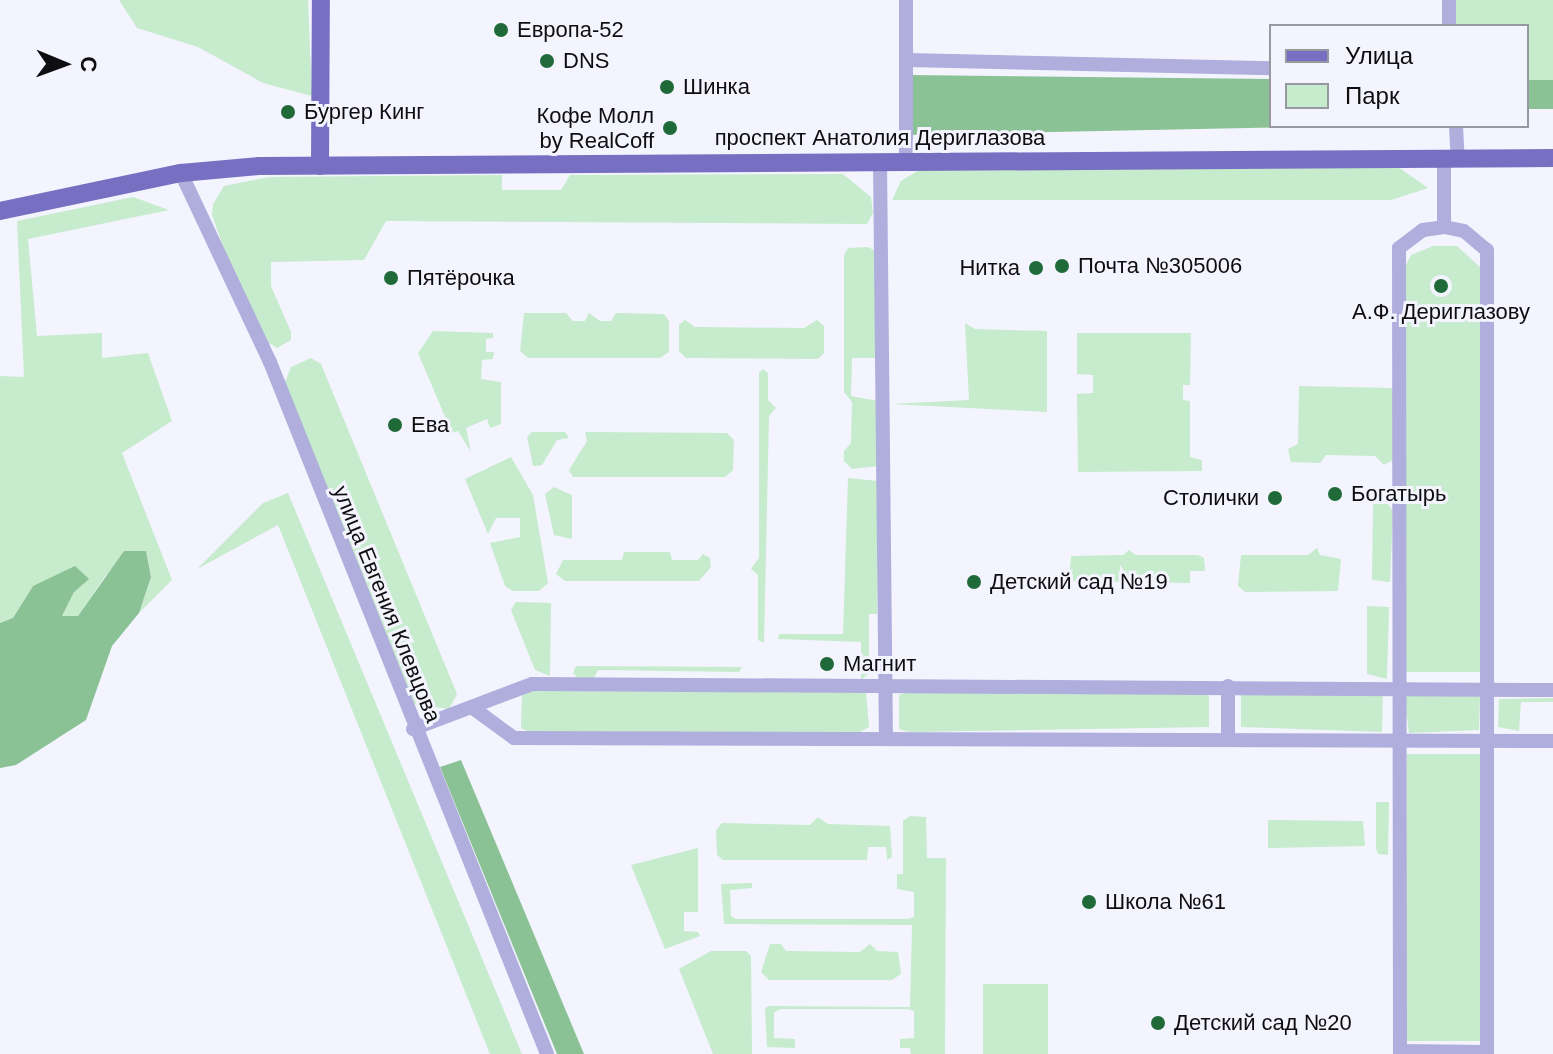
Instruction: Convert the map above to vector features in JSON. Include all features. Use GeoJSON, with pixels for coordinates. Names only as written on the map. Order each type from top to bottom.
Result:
{"type":"FeatureCollection","features":[{"type":"Feature","properties":{"kind":"main road"},"geometry":{"type":"LineString","coordinates":[[320,166],[321,0]]}},
{"type":"Feature","properties":{"kind":"main road","name":"проспект Анатолия Дериглазова"},"geometry":{"type":"LineString","coordinates":[[0,211],[181,173],[320,166],[1553,158]]}},
{"type":"Feature","properties":{"kind":"street"},"geometry":{"type":"LineString","coordinates":[[906,0],[906,161]]}},
{"type":"Feature","properties":{"kind":"street"},"geometry":{"type":"LineString","coordinates":[[1449,0],[1449,24]]}},
{"type":"Feature","properties":{"kind":"street"},"geometry":{"type":"LineString","coordinates":[[907,60],[1269,68]]}},
{"type":"Feature","properties":{"kind":"street"},"geometry":{"type":"LineString","coordinates":[[1444,227],[1456,128]]}},
{"type":"Feature","properties":{"kind":"street"},"geometry":{"type":"LineString","coordinates":[[880,161],[886,739]]}},
{"type":"Feature","properties":{"kind":"street","name":"улица Евгения Клевцова"},"geometry":{"type":"LineString","coordinates":[[181,173],[270,362],[413,729],[547,1054]]}},
{"type":"Feature","properties":{"kind":"street"},"geometry":{"type":"LineString","coordinates":[[1444,227],[1464,231],[1487,250],[1487,1053],[1400,1053],[1398,687],[1399,248],[1423,230],[1444,227]]}},
{"type":"Feature","properties":{"kind":"street"},"geometry":{"type":"LineString","coordinates":[[413,729],[532,684],[1488,687],[1553,690]]}},
{"type":"Feature","properties":{"kind":"street"},"geometry":{"type":"LineString","coordinates":[[1228,686],[1228,740]]}},
{"type":"Feature","properties":{"kind":"street"},"geometry":{"type":"LineString","coordinates":[[473,708],[514,738],[1553,741]]}},
{"type":"Feature","properties":{"kind":"green space"},"geometry":{"type":"Polygon","coordinates":[[[119,0],[308,0],[312,96],[263,83],[198,47],[137,28],[119,0]]]}},
{"type":"Feature","properties":{"kind":"green space"},"geometry":{"type":"Polygon","coordinates":[[[1454,0],[1553,0],[1553,80],[1529,80],[1529,24],[1454,24],[1454,0]]]}},
{"type":"Feature","properties":{"kind":"green space"},"geometry":{"type":"Polygon","coordinates":[[[910,75],[1269,79],[1269,127],[910,135],[910,75]]]}},
{"type":"Feature","properties":{"kind":"green space"},"geometry":{"type":"Polygon","coordinates":[[[1529,80],[1553,80],[1553,109],[1529,109],[1529,80]]]}},
{"type":"Feature","properties":{"kind":"green space"},"geometry":{"type":"Polygon","coordinates":[[[1398,167],[1428,188],[1391,200],[892,200],[901,181],[919,170],[1398,167]]]}},
{"type":"Feature","properties":{"kind":"green space"},"geometry":{"type":"Polygon","coordinates":[[[843,174],[871,197],[873,213],[867,224],[386,221],[364,260],[271,262],[271,286],[291,332],[291,340],[277,348],[267,342],[229,263],[212,215],[213,204],[224,186],[269,177],[502,175],[502,190],[561,190],[570,175],[843,174]]]}},
{"type":"Feature","properties":{"kind":"green space"},"geometry":{"type":"Polygon","coordinates":[[[133,197],[169,210],[28,239],[37,336],[102,333],[102,358],[148,353],[172,421],[122,453],[172,580],[139,613],[151,577],[146,551],[106,575],[78,616],[62,616],[74,592],[33,586],[13,618],[0,623],[0,376],[24,377],[17,221],[133,197]]]}},
{"type":"Feature","properties":{"kind":"green space"},"geometry":{"type":"Polygon","coordinates":[[[1433,246],[1457,246],[1481,268],[1481,672],[1406,672],[1405,267],[1411,255],[1433,246]]]}},
{"type":"Feature","properties":{"kind":"green space"},"geometry":{"type":"Polygon","coordinates":[[[868,247],[875,251],[876,358],[852,358],[851,396],[878,401],[879,466],[852,469],[844,461],[844,451],[851,443],[852,402],[844,392],[844,255],[848,248],[868,247]]]}},
{"type":"Feature","properties":{"kind":"green space"},"geometry":{"type":"Polygon","coordinates":[[[524,313],[566,313],[573,321],[585,321],[589,313],[600,321],[611,321],[616,313],[664,314],[669,321],[669,352],[660,358],[528,358],[520,351],[524,313]]]}},
{"type":"Feature","properties":{"kind":"green space"},"geometry":{"type":"Polygon","coordinates":[[[685,320],[695,327],[804,328],[817,320],[824,326],[824,353],[818,359],[686,358],[679,351],[679,325],[685,320]]]}},
{"type":"Feature","properties":{"kind":"green space"},"geometry":{"type":"Polygon","coordinates":[[[965,323],[975,329],[1047,331],[1047,412],[891,404],[969,400],[965,323]]]}},
{"type":"Feature","properties":{"kind":"green space"},"geometry":{"type":"Polygon","coordinates":[[[433,331],[493,333],[493,338],[486,339],[486,352],[494,352],[493,359],[482,360],[481,379],[501,382],[501,424],[490,428],[487,419],[466,428],[471,452],[458,431],[452,433],[418,353],[433,331]]]}},
{"type":"Feature","properties":{"kind":"green space"},"geometry":{"type":"Polygon","coordinates":[[[1077,333],[1191,333],[1190,385],[1183,385],[1183,400],[1190,401],[1190,457],[1202,460],[1202,471],[1078,472],[1077,394],[1093,393],[1093,375],[1077,374],[1077,333]]]}},
{"type":"Feature","properties":{"kind":"green space"},"geometry":{"type":"Polygon","coordinates":[[[311,358],[321,364],[457,694],[449,709],[413,704],[283,387],[291,367],[311,358]]]}},
{"type":"Feature","properties":{"kind":"green space"},"geometry":{"type":"Polygon","coordinates":[[[763,369],[768,373],[768,400],[776,408],[769,416],[764,643],[758,640],[758,575],[751,569],[759,558],[759,373],[763,369]]]}},
{"type":"Feature","properties":{"kind":"green space"},"geometry":{"type":"Polygon","coordinates":[[[1299,386],[1394,388],[1393,460],[1384,465],[1375,456],[1326,455],[1320,463],[1291,462],[1288,449],[1298,444],[1299,386]]]}},
{"type":"Feature","properties":{"kind":"green space"},"geometry":{"type":"Polygon","coordinates":[[[532,432],[565,432],[569,438],[557,440],[542,465],[533,466],[527,437],[532,432]]]}},
{"type":"Feature","properties":{"kind":"green space"},"geometry":{"type":"Polygon","coordinates":[[[585,432],[727,433],[734,440],[733,470],[725,477],[573,477],[569,470],[587,441],[585,432]]]}},
{"type":"Feature","properties":{"kind":"green space"},"geometry":{"type":"Polygon","coordinates":[[[511,457],[533,495],[548,583],[539,591],[513,591],[505,586],[490,543],[520,537],[520,518],[496,518],[488,534],[465,479],[511,457]]]}},
{"type":"Feature","properties":{"kind":"green space"},"geometry":{"type":"Polygon","coordinates":[[[848,478],[878,481],[877,614],[869,614],[869,673],[861,680],[861,642],[778,639],[779,634],[843,634],[848,478]]]}},
{"type":"Feature","properties":{"kind":"green space"},"geometry":{"type":"Polygon","coordinates":[[[554,487],[572,495],[572,539],[554,535],[545,494],[554,487]]]}},
{"type":"Feature","properties":{"kind":"green space"},"geometry":{"type":"Polygon","coordinates":[[[288,493],[522,1054],[490,1054],[278,525],[197,569],[263,503],[288,493]]]}},
{"type":"Feature","properties":{"kind":"green space"},"geometry":{"type":"Polygon","coordinates":[[[1373,504],[1388,504],[1393,511],[1390,582],[1372,580],[1373,504]]]}},
{"type":"Feature","properties":{"kind":"green space"},"geometry":{"type":"Polygon","coordinates":[[[1317,548],[1320,555],[1341,559],[1338,591],[1245,592],[1238,586],[1241,555],[1308,555],[1317,548]]]}},
{"type":"Feature","properties":{"kind":"green space"},"geometry":{"type":"Polygon","coordinates":[[[1129,550],[1136,555],[1198,555],[1204,558],[1205,571],[1190,571],[1190,583],[1069,581],[1071,556],[1123,555],[1129,550]]]}},
{"type":"Feature","properties":{"kind":"green space"},"geometry":{"type":"Polygon","coordinates":[[[124,551],[146,551],[151,577],[139,613],[112,646],[86,720],[16,765],[0,768],[0,623],[13,618],[33,586],[75,566],[89,579],[74,592],[62,616],[78,616],[124,551]]]}},
{"type":"Feature","properties":{"kind":"green space"},"geometry":{"type":"Polygon","coordinates":[[[624,552],[670,552],[672,560],[698,560],[703,554],[710,558],[711,567],[699,581],[565,581],[556,574],[563,560],[622,560],[624,552]]]}},
{"type":"Feature","properties":{"kind":"green space"},"geometry":{"type":"Polygon","coordinates":[[[516,602],[551,603],[550,676],[535,670],[511,610],[516,602]]]}},
{"type":"Feature","properties":{"kind":"green space"},"geometry":{"type":"Polygon","coordinates":[[[1367,606],[1389,607],[1387,679],[1367,674],[1367,606]]]}},
{"type":"Feature","properties":{"kind":"green space"},"geometry":{"type":"Polygon","coordinates":[[[576,666],[742,667],[739,672],[598,670],[594,678],[579,679],[573,673],[576,666]]]}},
{"type":"Feature","properties":{"kind":"green space"},"geometry":{"type":"Polygon","coordinates":[[[529,691],[866,692],[869,727],[860,732],[529,732],[521,728],[522,695],[529,691]]]}},
{"type":"Feature","properties":{"kind":"green space"},"geometry":{"type":"Polygon","coordinates":[[[1383,691],[1382,732],[1241,727],[1241,694],[1383,691]]]}},
{"type":"Feature","properties":{"kind":"green space"},"geometry":{"type":"Polygon","coordinates":[[[1412,691],[1480,695],[1479,730],[1409,733],[1405,699],[1412,691]]]}},
{"type":"Feature","properties":{"kind":"green space"},"geometry":{"type":"Polygon","coordinates":[[[908,692],[1209,694],[1209,727],[909,732],[899,729],[899,695],[908,692]]]}},
{"type":"Feature","properties":{"kind":"green space"},"geometry":{"type":"Polygon","coordinates":[[[1553,698],[1553,702],[1521,702],[1519,731],[1498,727],[1499,699],[1553,698]]]}},
{"type":"Feature","properties":{"kind":"green space"},"geometry":{"type":"Polygon","coordinates":[[[1407,754],[1481,754],[1481,1041],[1406,1041],[1407,754]]]}},
{"type":"Feature","properties":{"kind":"green space"},"geometry":{"type":"Polygon","coordinates":[[[461,760],[584,1054],[557,1054],[440,767],[461,760]]]}},
{"type":"Feature","properties":{"kind":"green space"},"geometry":{"type":"Polygon","coordinates":[[[1376,802],[1389,802],[1388,855],[1378,854],[1376,848],[1376,802]]]}},
{"type":"Feature","properties":{"kind":"green space"},"geometry":{"type":"Polygon","coordinates":[[[910,816],[926,817],[927,858],[946,858],[945,1054],[911,1054],[910,1048],[900,1048],[900,1039],[914,1038],[914,1011],[908,1009],[781,1009],[774,1012],[774,1038],[795,1039],[795,1048],[767,1047],[765,1008],[770,1006],[910,1007],[912,925],[724,924],[721,884],[752,883],[752,888],[730,890],[731,916],[736,919],[914,917],[914,892],[897,889],[897,874],[903,874],[903,821],[910,816]]]}},
{"type":"Feature","properties":{"kind":"green space"},"geometry":{"type":"Polygon","coordinates":[[[818,817],[828,824],[890,826],[892,857],[887,860],[886,847],[868,847],[867,860],[723,860],[717,855],[716,830],[722,823],[810,825],[818,817]]]}},
{"type":"Feature","properties":{"kind":"green space"},"geometry":{"type":"Polygon","coordinates":[[[1268,820],[1363,821],[1365,846],[1268,848],[1268,820]]]}},
{"type":"Feature","properties":{"kind":"green space"},"geometry":{"type":"Polygon","coordinates":[[[698,848],[698,912],[684,912],[684,931],[698,932],[700,936],[665,949],[631,865],[698,848]]]}},
{"type":"Feature","properties":{"kind":"green space"},"geometry":{"type":"Polygon","coordinates":[[[770,944],[781,944],[786,951],[860,952],[870,944],[877,951],[898,952],[901,974],[892,980],[769,980],[761,972],[770,944]]]}},
{"type":"Feature","properties":{"kind":"green space"},"geometry":{"type":"Polygon","coordinates":[[[711,951],[746,951],[751,956],[752,1054],[713,1054],[679,969],[711,951]]]}},
{"type":"Feature","properties":{"kind":"green space"},"geometry":{"type":"Polygon","coordinates":[[[983,984],[1048,984],[1048,1054],[983,1054],[983,984]]]}},
{"type":"Feature","properties":{"kind":"place","name":"Европа-52"},"geometry":{"type":"Point","coordinates":[501,30]}},
{"type":"Feature","properties":{"kind":"place","name":"DNS"},"geometry":{"type":"Point","coordinates":[547,61]}},
{"type":"Feature","properties":{"kind":"place","name":"Шинка"},"geometry":{"type":"Point","coordinates":[667,87]}},
{"type":"Feature","properties":{"kind":"place","name":"Бургер Кинг"},"geometry":{"type":"Point","coordinates":[288,112]}},
{"type":"Feature","properties":{"kind":"place","name":"Кофе Молл by RealCoff"},"geometry":{"type":"Point","coordinates":[670,128]}},
{"type":"Feature","properties":{"kind":"place","name":"Почта №305006"},"geometry":{"type":"Point","coordinates":[1062,266]}},
{"type":"Feature","properties":{"kind":"place","name":"Нитка"},"geometry":{"type":"Point","coordinates":[1036,268]}},
{"type":"Feature","properties":{"kind":"place","name":"Пятёрочка"},"geometry":{"type":"Point","coordinates":[391,278]}},
{"type":"Feature","properties":{"kind":"place","name":"А.Ф. Дериглазову"},"geometry":{"type":"Point","coordinates":[1441,286]}},
{"type":"Feature","properties":{"kind":"place","name":"Ева"},"geometry":{"type":"Point","coordinates":[395,425]}},
{"type":"Feature","properties":{"kind":"place","name":"Богатырь"},"geometry":{"type":"Point","coordinates":[1335,494]}},
{"type":"Feature","properties":{"kind":"place","name":"Столички"},"geometry":{"type":"Point","coordinates":[1275,498]}},
{"type":"Feature","properties":{"kind":"place","name":"Детский сад №19"},"geometry":{"type":"Point","coordinates":[974,582]}},
{"type":"Feature","properties":{"kind":"place","name":"Магнит"},"geometry":{"type":"Point","coordinates":[827,664]}},
{"type":"Feature","properties":{"kind":"place","name":"Школа №61"},"geometry":{"type":"Point","coordinates":[1089,902]}},
{"type":"Feature","properties":{"kind":"place","name":"Детский сад №20"},"geometry":{"type":"Point","coordinates":[1158,1023]}}]}
